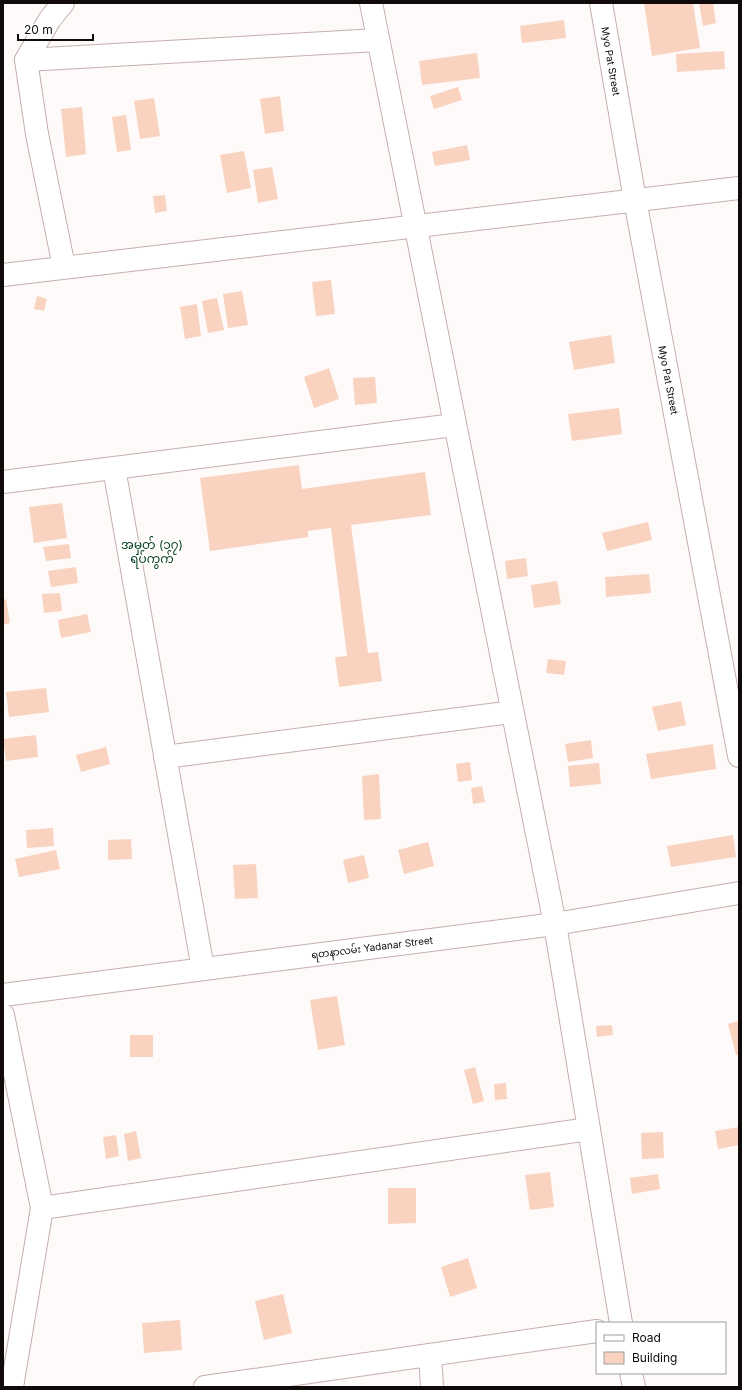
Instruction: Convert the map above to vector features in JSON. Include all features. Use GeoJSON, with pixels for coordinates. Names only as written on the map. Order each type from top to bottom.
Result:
{"type":"FeatureCollection","features":[{"type":"Feature","properties":{"kind":"street"},"geometry":{"type":"LineString","coordinates":[[63,3],[50,19],[26,60],[37,134],[64,268]]}},
{"type":"Feature","properties":{"kind":"street"},"geometry":{"type":"LineString","coordinates":[[371,3],[414,226],[555,924],[621,1322]]}},
{"type":"Feature","properties":{"kind":"street","name":"Myo Pat Street"},"geometry":{"type":"LineString","coordinates":[[601,3],[635,200],[739,756]]}},
{"type":"Feature","properties":{"kind":"street"},"geometry":{"type":"LineString","coordinates":[[26,60],[378,40]]}},
{"type":"Feature","properties":{"kind":"street"},"geometry":{"type":"LineString","coordinates":[[3,275],[739,188]]}},
{"type":"Feature","properties":{"kind":"street"},"geometry":{"type":"LineString","coordinates":[[3,482],[454,425]]}},
{"type":"Feature","properties":{"kind":"street"},"geometry":{"type":"LineString","coordinates":[[114,468],[203,969]]}},
{"type":"Feature","properties":{"kind":"street"},"geometry":{"type":"LineString","coordinates":[[165,757],[512,712]]}},
{"type":"Feature","properties":{"kind":"street","name":"ရတနာလမ်း Yadanar Street"},"geometry":{"type":"LineString","coordinates":[[3,995],[555,924],[739,893]]}},
{"type":"Feature","properties":{"kind":"street"},"geometry":{"type":"LineString","coordinates":[[3,1015],[42,1208],[12,1387]]}},
{"type":"Feature","properties":{"kind":"street"},"geometry":{"type":"LineString","coordinates":[[42,1208],[589,1129]]}},
{"type":"Feature","properties":{"kind":"street"},"geometry":{"type":"LineString","coordinates":[[205,1387],[596,1331]]}},
{"type":"Feature","properties":{"kind":"street"},"geometry":{"type":"LineString","coordinates":[[430,1355],[432,1387]]}},
{"type":"Feature","properties":{"kind":"street"},"geometry":{"type":"LineString","coordinates":[[631,1374],[634,1387]]}},
{"type":"Feature","properties":{"kind":"building"},"geometry":{"type":"Polygon","coordinates":[[[644,3],[693,3],[700,48],[652,56],[644,3]]]}},
{"type":"Feature","properties":{"kind":"building"},"geometry":{"type":"Polygon","coordinates":[[[699,3],[713,3],[716,23],[703,26],[699,3]]]}},
{"type":"Feature","properties":{"kind":"building"},"geometry":{"type":"Polygon","coordinates":[[[564,20],[566,38],[522,43],[520,26],[564,20]]]}},
{"type":"Feature","properties":{"kind":"building"},"geometry":{"type":"Polygon","coordinates":[[[724,51],[725,69],[677,72],[676,54],[724,51]]]}},
{"type":"Feature","properties":{"kind":"building"},"geometry":{"type":"Polygon","coordinates":[[[477,53],[480,78],[422,85],[419,61],[477,53]]]}},
{"type":"Feature","properties":{"kind":"building"},"geometry":{"type":"Polygon","coordinates":[[[458,87],[462,100],[434,109],[430,96],[458,87]]]}},
{"type":"Feature","properties":{"kind":"building"},"geometry":{"type":"Polygon","coordinates":[[[280,96],[284,131],[265,134],[260,99],[280,96]]]}},
{"type":"Feature","properties":{"kind":"building"},"geometry":{"type":"Polygon","coordinates":[[[154,98],[160,136],[140,139],[134,101],[154,98]]]}},
{"type":"Feature","properties":{"kind":"building"},"geometry":{"type":"Polygon","coordinates":[[[82,107],[86,154],[66,157],[61,109],[82,107]]]}},
{"type":"Feature","properties":{"kind":"building"},"geometry":{"type":"Polygon","coordinates":[[[126,115],[131,150],[117,152],[112,117],[126,115]]]}},
{"type":"Feature","properties":{"kind":"building"},"geometry":{"type":"Polygon","coordinates":[[[467,145],[470,160],[435,166],[432,152],[467,145]]]}},
{"type":"Feature","properties":{"kind":"building"},"geometry":{"type":"Polygon","coordinates":[[[244,151],[251,188],[227,193],[220,155],[244,151]]]}},
{"type":"Feature","properties":{"kind":"building"},"geometry":{"type":"Polygon","coordinates":[[[272,167],[278,199],[258,203],[253,170],[272,167]]]}},
{"type":"Feature","properties":{"kind":"building"},"geometry":{"type":"Polygon","coordinates":[[[165,195],[167,211],[155,213],[153,196],[165,195]]]}},
{"type":"Feature","properties":{"kind":"building"},"geometry":{"type":"Polygon","coordinates":[[[331,280],[335,314],[316,316],[312,282],[331,280]]]}},
{"type":"Feature","properties":{"kind":"building"},"geometry":{"type":"Polygon","coordinates":[[[242,291],[248,325],[228,328],[223,294],[242,291]]]}},
{"type":"Feature","properties":{"kind":"building"},"geometry":{"type":"Polygon","coordinates":[[[37,296],[47,299],[44,311],[34,309],[37,296]]]}},
{"type":"Feature","properties":{"kind":"building"},"geometry":{"type":"Polygon","coordinates":[[[217,298],[224,330],[208,333],[202,301],[217,298]]]}},
{"type":"Feature","properties":{"kind":"building"},"geometry":{"type":"Polygon","coordinates":[[[197,304],[201,336],[185,339],[180,307],[197,304]]]}},
{"type":"Feature","properties":{"kind":"building"},"geometry":{"type":"Polygon","coordinates":[[[611,335],[615,363],[574,370],[569,342],[611,335]]]}},
{"type":"Feature","properties":{"kind":"building"},"geometry":{"type":"Polygon","coordinates":[[[329,368],[339,399],[314,408],[304,377],[329,368]]]}},
{"type":"Feature","properties":{"kind":"building"},"geometry":{"type":"Polygon","coordinates":[[[375,377],[377,403],[355,405],[353,378],[375,377]]]}},
{"type":"Feature","properties":{"kind":"building"},"geometry":{"type":"Polygon","coordinates":[[[619,408],[622,434],[572,441],[568,414],[619,408]]]}},
{"type":"Feature","properties":{"kind":"building"},"geometry":{"type":"Polygon","coordinates":[[[299,465],[302,489],[425,472],[431,515],[351,525],[368,653],[378,652],[382,681],[339,687],[335,657],[347,656],[331,528],[308,531],[308,537],[210,551],[200,478],[299,465]]]}},
{"type":"Feature","properties":{"kind":"building"},"geometry":{"type":"Polygon","coordinates":[[[62,503],[67,538],[34,543],[29,507],[62,503]]]}},
{"type":"Feature","properties":{"kind":"building"},"geometry":{"type":"Polygon","coordinates":[[[648,522],[652,540],[607,551],[602,533],[648,522]]]}},
{"type":"Feature","properties":{"kind":"building"},"geometry":{"type":"Polygon","coordinates":[[[69,544],[71,558],[46,561],[43,547],[69,544]]]}},
{"type":"Feature","properties":{"kind":"building"},"geometry":{"type":"Polygon","coordinates":[[[526,558],[528,576],[507,579],[505,561],[526,558]]]}},
{"type":"Feature","properties":{"kind":"building"},"geometry":{"type":"Polygon","coordinates":[[[76,567],[78,583],[51,587],[48,571],[76,567]]]}},
{"type":"Feature","properties":{"kind":"building"},"geometry":{"type":"Polygon","coordinates":[[[649,574],[651,593],[606,597],[605,577],[649,574]]]}},
{"type":"Feature","properties":{"kind":"building"},"geometry":{"type":"Polygon","coordinates":[[[557,581],[561,604],[534,608],[531,585],[557,581]]]}},
{"type":"Feature","properties":{"kind":"building"},"geometry":{"type":"Polygon","coordinates":[[[60,593],[62,611],[44,613],[42,594],[60,593]]]}},
{"type":"Feature","properties":{"kind":"building"},"geometry":{"type":"Polygon","coordinates":[[[6,599],[10,623],[3,625],[3,600],[6,599]]]}},
{"type":"Feature","properties":{"kind":"building"},"geometry":{"type":"Polygon","coordinates":[[[87,614],[91,632],[61,638],[58,620],[87,614]]]}},
{"type":"Feature","properties":{"kind":"building"},"geometry":{"type":"Polygon","coordinates":[[[548,659],[566,661],[564,675],[546,673],[548,659]]]}},
{"type":"Feature","properties":{"kind":"building"},"geometry":{"type":"Polygon","coordinates":[[[46,688],[49,712],[9,717],[6,692],[46,688]]]}},
{"type":"Feature","properties":{"kind":"building"},"geometry":{"type":"Polygon","coordinates":[[[681,701],[686,725],[658,731],[652,707],[681,701]]]}},
{"type":"Feature","properties":{"kind":"building"},"geometry":{"type":"Polygon","coordinates":[[[36,735],[38,757],[6,761],[3,739],[36,735]]]}},
{"type":"Feature","properties":{"kind":"building"},"geometry":{"type":"Polygon","coordinates":[[[591,740],[593,758],[568,762],[565,744],[591,740]]]}},
{"type":"Feature","properties":{"kind":"building"},"geometry":{"type":"Polygon","coordinates":[[[713,744],[716,769],[651,779],[646,754],[713,744]]]}},
{"type":"Feature","properties":{"kind":"building"},"geometry":{"type":"Polygon","coordinates":[[[106,747],[110,764],[81,772],[76,755],[106,747]]]}},
{"type":"Feature","properties":{"kind":"building"},"geometry":{"type":"Polygon","coordinates":[[[470,762],[472,780],[458,782],[456,764],[470,762]]]}},
{"type":"Feature","properties":{"kind":"building"},"geometry":{"type":"Polygon","coordinates":[[[599,763],[601,784],[570,787],[568,766],[599,763]]]}},
{"type":"Feature","properties":{"kind":"building"},"geometry":{"type":"Polygon","coordinates":[[[379,774],[381,819],[364,820],[362,776],[379,774]]]}},
{"type":"Feature","properties":{"kind":"building"},"geometry":{"type":"Polygon","coordinates":[[[482,786],[485,802],[473,804],[471,788],[482,786]]]}},
{"type":"Feature","properties":{"kind":"building"},"geometry":{"type":"Polygon","coordinates":[[[53,828],[54,846],[27,848],[26,830],[53,828]]]}},
{"type":"Feature","properties":{"kind":"building"},"geometry":{"type":"Polygon","coordinates":[[[733,835],[736,857],[671,867],[667,846],[733,835]]]}},
{"type":"Feature","properties":{"kind":"building"},"geometry":{"type":"Polygon","coordinates":[[[131,839],[132,859],[108,860],[108,840],[131,839]]]}},
{"type":"Feature","properties":{"kind":"building"},"geometry":{"type":"Polygon","coordinates":[[[428,842],[434,866],[404,874],[398,850],[428,842]]]}},
{"type":"Feature","properties":{"kind":"building"},"geometry":{"type":"Polygon","coordinates":[[[56,850],[60,869],[19,877],[15,859],[56,850]]]}},
{"type":"Feature","properties":{"kind":"building"},"geometry":{"type":"Polygon","coordinates":[[[364,855],[369,878],[348,883],[343,860],[364,855]]]}},
{"type":"Feature","properties":{"kind":"building"},"geometry":{"type":"Polygon","coordinates":[[[256,864],[258,898],[235,899],[233,865],[256,864]]]}},
{"type":"Feature","properties":{"kind":"building"},"geometry":{"type":"Polygon","coordinates":[[[337,996],[345,1045],[318,1050],[310,1000],[337,996]]]}},
{"type":"Feature","properties":{"kind":"building"},"geometry":{"type":"Polygon","coordinates":[[[739,1021],[739,1055],[736,1055],[728,1024],[739,1021]]]}},
{"type":"Feature","properties":{"kind":"building"},"geometry":{"type":"Polygon","coordinates":[[[612,1025],[613,1035],[597,1037],[596,1026],[612,1025]]]}},
{"type":"Feature","properties":{"kind":"building"},"geometry":{"type":"Polygon","coordinates":[[[130,1035],[153,1035],[153,1057],[130,1057],[130,1035]]]}},
{"type":"Feature","properties":{"kind":"building"},"geometry":{"type":"Polygon","coordinates":[[[475,1067],[484,1101],[473,1104],[464,1070],[475,1067]]]}},
{"type":"Feature","properties":{"kind":"building"},"geometry":{"type":"Polygon","coordinates":[[[506,1083],[507,1099],[495,1100],[494,1084],[506,1083]]]}},
{"type":"Feature","properties":{"kind":"building"},"geometry":{"type":"Polygon","coordinates":[[[739,1127],[739,1145],[718,1149],[715,1131],[739,1127]]]}},
{"type":"Feature","properties":{"kind":"building"},"geometry":{"type":"Polygon","coordinates":[[[136,1131],[141,1158],[128,1161],[124,1134],[136,1131]]]}},
{"type":"Feature","properties":{"kind":"building"},"geometry":{"type":"Polygon","coordinates":[[[663,1132],[664,1158],[642,1159],[641,1133],[663,1132]]]}},
{"type":"Feature","properties":{"kind":"building"},"geometry":{"type":"Polygon","coordinates":[[[116,1135],[119,1156],[106,1159],[103,1137],[116,1135]]]}},
{"type":"Feature","properties":{"kind":"building"},"geometry":{"type":"Polygon","coordinates":[[[550,1172],[554,1207],[530,1210],[525,1175],[550,1172]]]}},
{"type":"Feature","properties":{"kind":"building"},"geometry":{"type":"Polygon","coordinates":[[[658,1174],[660,1189],[632,1194],[630,1178],[658,1174]]]}},
{"type":"Feature","properties":{"kind":"building"},"geometry":{"type":"Polygon","coordinates":[[[388,1188],[416,1188],[416,1223],[388,1224],[388,1188]]]}},
{"type":"Feature","properties":{"kind":"building"},"geometry":{"type":"Polygon","coordinates":[[[468,1258],[477,1288],[450,1297],[441,1267],[468,1258]]]}},
{"type":"Feature","properties":{"kind":"building"},"geometry":{"type":"Polygon","coordinates":[[[283,1294],[292,1333],[264,1340],[255,1301],[283,1294]]]}},
{"type":"Feature","properties":{"kind":"building"},"geometry":{"type":"Polygon","coordinates":[[[180,1320],[182,1350],[144,1353],[142,1323],[180,1320]]]}},
{"type":"Feature","properties":{"kind":"district","name":"အမှတ် (၁၇) ရပ်ကွက်"},"geometry":{"type":"Point","coordinates":[152,552]}}]}
